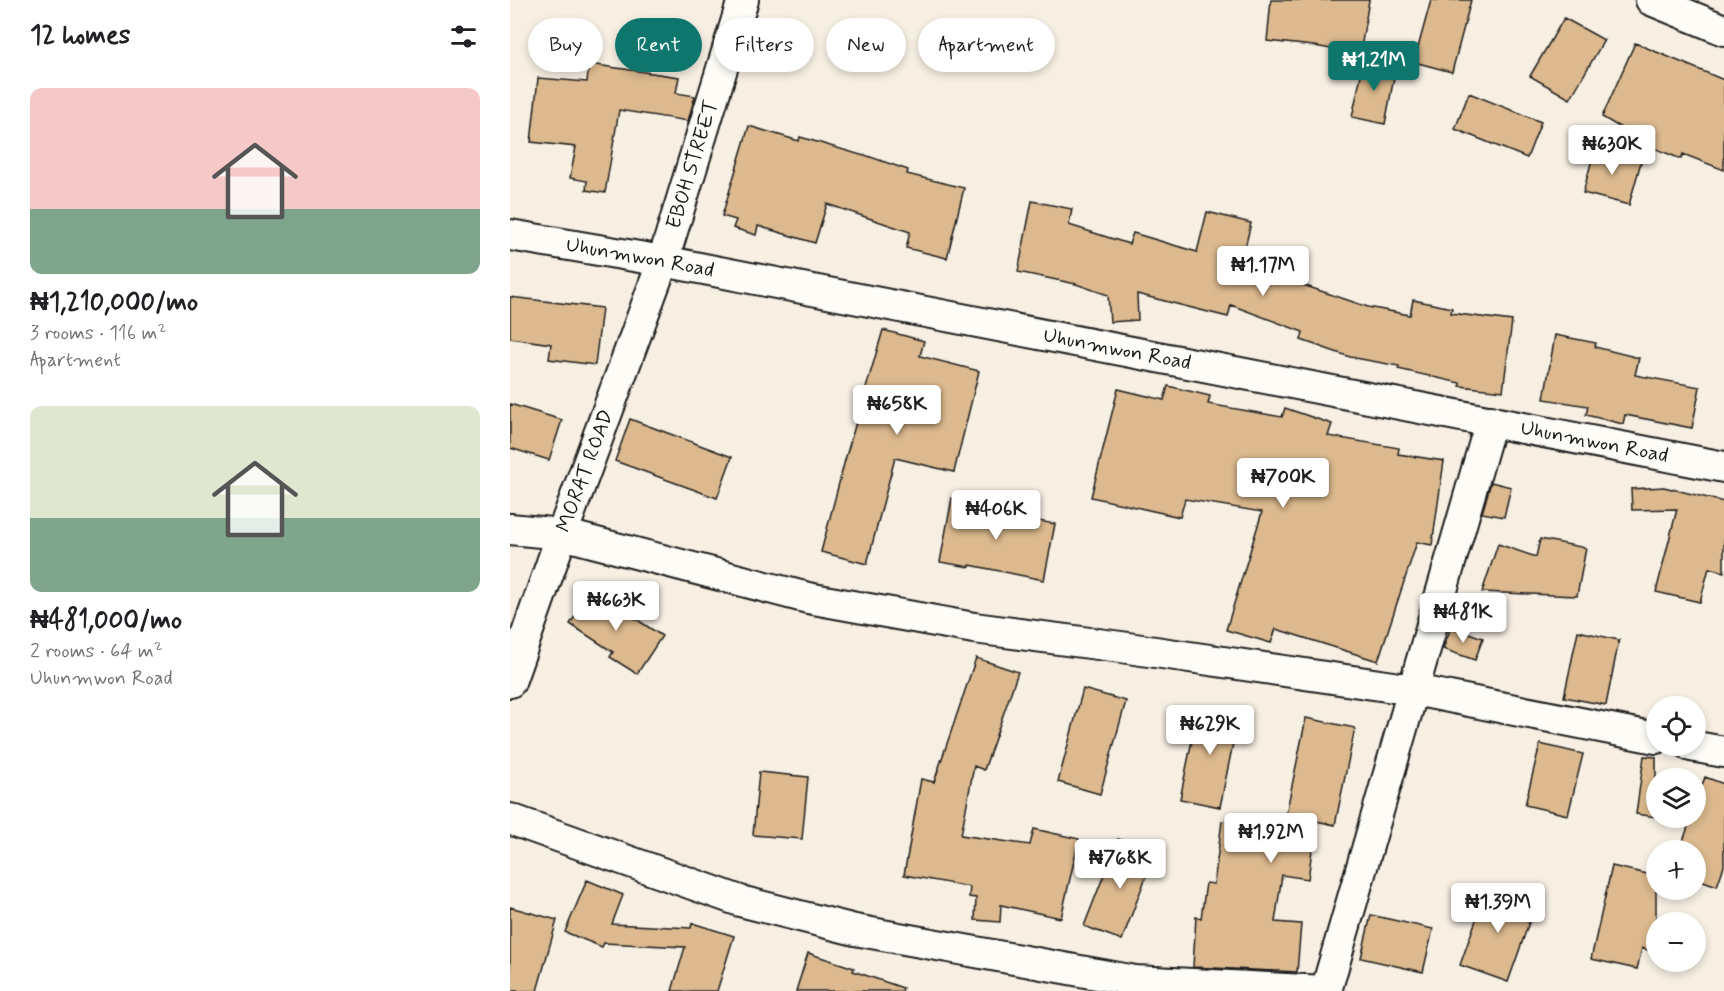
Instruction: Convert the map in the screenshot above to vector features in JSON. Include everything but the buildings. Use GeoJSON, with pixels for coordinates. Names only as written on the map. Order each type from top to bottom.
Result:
{"type":"FeatureCollection","features":[{"type":"Feature","properties":{"kind":"street","name":"EBOH STREET"},"geometry":{"type":"LineString","coordinates":[[663,261],[743,0]]}},
{"type":"Feature","properties":{"kind":"street"},"geometry":{"type":"LineString","coordinates":[[1651,0],[1724,30]]}},
{"type":"Feature","properties":{"kind":"street","name":"Uhunmwon Road"},"geometry":{"type":"LineString","coordinates":[[510,235],[663,261],[1724,467]]}},
{"type":"Feature","properties":{"kind":"street","name":"MORAT ROAD"},"geometry":{"type":"LineString","coordinates":[[510,682],[663,261]]}},
{"type":"Feature","properties":{"kind":"street"},"geometry":{"type":"LineString","coordinates":[[510,819],[740,901],[855,930],[1135,981],[1325,991],[1491,421]]}},
{"type":"Feature","properties":{"kind":"street"},"geometry":{"type":"LineString","coordinates":[[510,530],[562,534],[808,597],[974,628],[1414,690],[1646,736]]}},
{"type":"Feature","properties":{"kind":"street"},"geometry":{"type":"LineString","coordinates":[[1706,749],[1724,752]]}}]}
